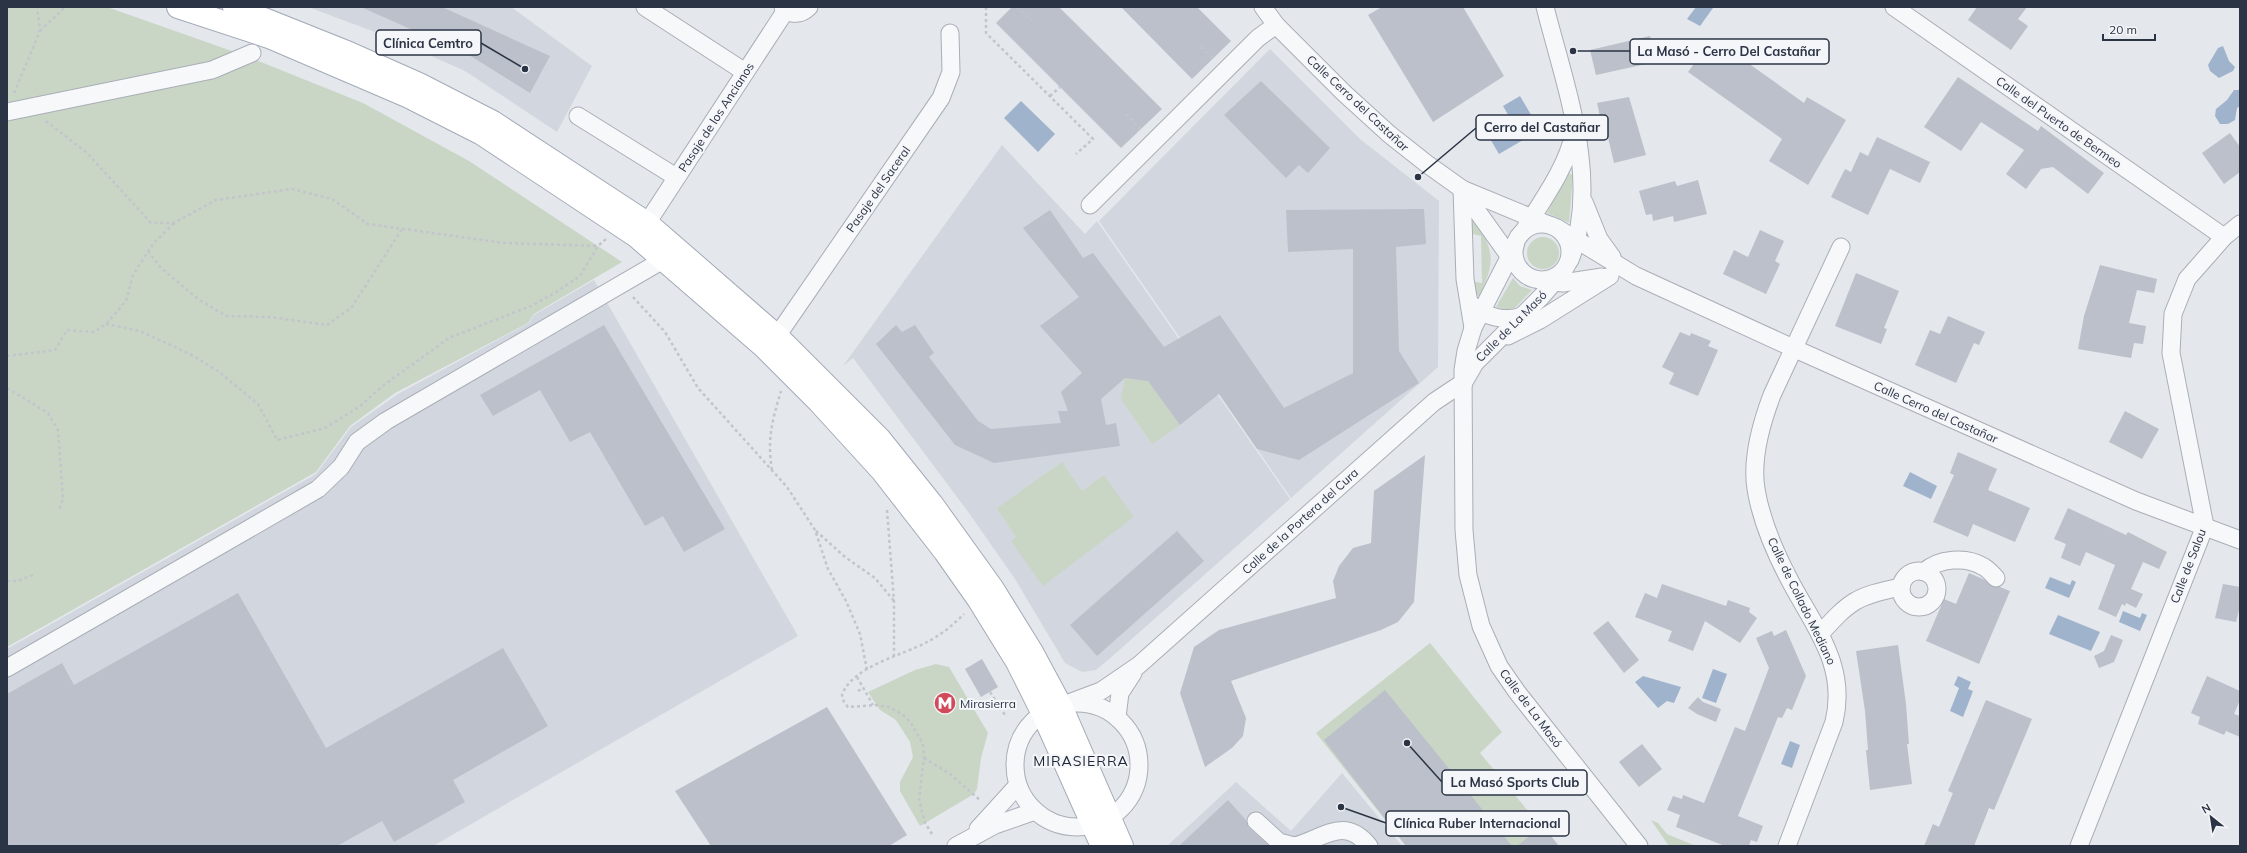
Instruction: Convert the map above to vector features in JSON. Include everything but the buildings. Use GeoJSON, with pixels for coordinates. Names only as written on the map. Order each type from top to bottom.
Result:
{"type":"FeatureCollection","features":[{"type":"Feature","properties":{"kind":"main road"},"geometry":{"type":"LineString","coordinates":[[178,7],[224,11],[356,56],[419,84],[492,122],[647,223],[777,336],[880,439],[932,504],[993,589],[1032,652],[1052,710],[1101,822],[1122,846]]}},
{"type":"Feature","properties":{"kind":"main road"},"geometry":{"type":"LineString","coordinates":[[224,11],[269,37],[409,97],[482,134],[636,236],[764,347],[819,402],[882,472],[945,552],[978,599],[1017,662],[1052,710]]}},
{"type":"Feature","properties":{"kind":"main road"},"geometry":{"type":"LineString","coordinates":[[1101,822],[1102,846]]}},
{"type":"Feature","properties":{"kind":"street"},"geometry":{"type":"LineString","coordinates":[[645,7],[745,72]]}},
{"type":"Feature","properties":{"kind":"street","name":"Pasaje de los Ancianos"},"geometry":{"type":"LineString","coordinates":[[647,223],[784,9],[790,13],[800,13],[809,7]]}},
{"type":"Feature","properties":{"kind":"street","name":"Calle Cerro del Castañar"},"geometry":{"type":"LineString","coordinates":[[1263,7],[1276,25],[1344,93],[1388,134],[1462,190],[1512,250],[1520,269],[1524,274],[1537,280],[1562,272]]}},
{"type":"Feature","properties":{"kind":"street","name":"Calle de La Masó"},"geometry":{"type":"LineString","coordinates":[[1464,382],[1474,363],[1522,316],[1562,272],[1578,239],[1583,200],[1582,172],[1575,130],[1545,7]]}},
{"type":"Feature","properties":{"kind":"street","name":"Calle del Puerto de Bermeo"},"geometry":{"type":"LineString","coordinates":[[1894,7],[2224,237]]}},
{"type":"Feature","properties":{"kind":"street"},"geometry":{"type":"LineString","coordinates":[[1090,205],[1258,38],[1276,25]]}},
{"type":"Feature","properties":{"kind":"street","name":"Pasaje del Saceral"},"geometry":{"type":"LineString","coordinates":[[777,336],[941,98],[951,72],[950,33]]}},
{"type":"Feature","properties":{"kind":"street"},"geometry":{"type":"LineString","coordinates":[[10,104],[28,108],[212,70],[252,53]]}},
{"type":"Feature","properties":{"kind":"street"},"geometry":{"type":"LineString","coordinates":[[578,116],[676,177]]}},
{"type":"Feature","properties":{"kind":"street"},"geometry":{"type":"LineString","coordinates":[[1512,250],[1548,192],[1566,155],[1575,130]]}},
{"type":"Feature","properties":{"kind":"street"},"geometry":{"type":"LineString","coordinates":[[1462,190],[1467,298],[1473,328]]}},
{"type":"Feature","properties":{"kind":"street","name":"Calle Cerro del Castañar"},"geometry":{"type":"LineString","coordinates":[[1462,190],[1501,206],[1528,224],[1553,226],[1578,239],[1614,271],[1636,276],[1793,348],[2136,501],[2240,540]]}},
{"type":"Feature","properties":{"kind":"street"},"geometry":{"type":"LineString","coordinates":[[1501,206],[1513,207],[1530,204],[1548,192]]}},
{"type":"Feature","properties":{"kind":"street"},"geometry":{"type":"LineString","coordinates":[[1583,200],[1614,271]]}},
{"type":"Feature","properties":{"kind":"street","name":"Calle de Salou"},"geometry":{"type":"LineString","coordinates":[[2078,846],[2205,526],[2171,353],[2173,314],[2187,279],[2224,237],[2240,224]]}},
{"type":"Feature","properties":{"kind":"street"},"geometry":{"type":"LineString","coordinates":[[1553,226],[1569,242],[1562,272],[1614,271]]}},
{"type":"Feature","properties":{"kind":"street","name":"Calle de Collado Mediano"},"geometry":{"type":"LineString","coordinates":[[1787,846],[1834,722],[1838,707],[1835,666],[1820,634],[1774,547],[1756,488],[1756,455],[1763,418],[1793,348],[1841,247]]}},
{"type":"Feature","properties":{"kind":"street","name":"Calle de La Masó"},"geometry":{"type":"LineString","coordinates":[[1512,250],[1473,328],[1464,362],[1464,530],[1468,575],[1481,626],[1499,666],[1517,692],[1639,846]]}},
{"type":"Feature","properties":{"kind":"street"},"geometry":{"type":"LineString","coordinates":[[7,668],[318,489],[341,467],[357,442],[386,422],[663,260]]}},
{"type":"Feature","properties":{"kind":"street"},"geometry":{"type":"LineString","coordinates":[[1496,341],[1540,320],[1614,271]]}},
{"type":"Feature","properties":{"kind":"street"},"geometry":{"type":"LineString","coordinates":[[1467,298],[1481,311],[1502,318],[1515,318],[1522,316]]}},
{"type":"Feature","properties":{"kind":"street","name":"Calle de la Portera del Cura"},"geometry":{"type":"LineString","coordinates":[[1052,710],[1101,691],[1139,665],[1434,402],[1464,382]]}},
{"type":"Feature","properties":{"kind":"street"},"geometry":{"type":"LineString","coordinates":[[1924,572],[1931,565],[1948,560],[1964,560],[1984,566],[1996,578]]}},
{"type":"Feature","properties":{"kind":"street"},"geometry":{"type":"LineString","coordinates":[[1918,571],[1924,572],[1934,579],[1937,585],[1936,596],[1928,605],[1917,608],[1907,603],[1903,598],[1901,587],[1906,576],[1918,571]]}},
{"type":"Feature","properties":{"kind":"street"},"geometry":{"type":"LineString","coordinates":[[1820,634],[1848,605],[1860,597],[1901,587]]}},
{"type":"Feature","properties":{"kind":"street","name":"Calle de la Portera del Cura"},"geometry":{"type":"LineString","coordinates":[[1117,717],[1120,694],[1139,665]]}},
{"type":"Feature","properties":{"kind":"street"},"geometry":{"type":"LineString","coordinates":[[1073,703],[1096,706],[1117,717],[1127,728],[1135,741],[1139,755],[1140,770],[1137,785],[1121,810],[1101,822],[1073,828],[1063,826],[1044,818],[1035,811],[1028,804],[1018,785],[1015,765],[1018,745],[1028,728],[1052,710],[1073,703]]}},
{"type":"Feature","properties":{"kind":"street"},"geometry":{"type":"LineString","coordinates":[[962,842],[991,817],[1018,785]]}},
{"type":"Feature","properties":{"kind":"street"},"geometry":{"type":"LineString","coordinates":[[962,842],[995,825],[1035,811]]}},
{"type":"Feature","properties":{"kind":"street"},"geometry":{"type":"LineString","coordinates":[[1256,821],[1279,842],[1294,846],[1309,843],[1320,835],[1334,831],[1351,832],[1361,836],[1369,846]]}},
{"type":"Feature","properties":{"kind":"path"},"geometry":{"type":"LineString","coordinates":[[37,7],[40,31]]}},
{"type":"Feature","properties":{"kind":"path"},"geometry":{"type":"LineString","coordinates":[[10,104],[40,31],[65,7]]}},
{"type":"Feature","properties":{"kind":"path"},"geometry":{"type":"LineString","coordinates":[[986,7],[986,33],[1093,139],[1076,154]]}},
{"type":"Feature","properties":{"kind":"path"},"geometry":{"type":"LineString","coordinates":[[1017,7],[1031,20]]}},
{"type":"Feature","properties":{"kind":"path"},"geometry":{"type":"LineString","coordinates":[[1050,96],[1060,87]]}},
{"type":"Feature","properties":{"kind":"path"},"geometry":{"type":"LineString","coordinates":[[28,108],[87,153],[151,223],[174,223]]}},
{"type":"Feature","properties":{"kind":"path"},"geometry":{"type":"LineString","coordinates":[[1126,114],[1153,142]]}},
{"type":"Feature","properties":{"kind":"path"},"geometry":{"type":"LineString","coordinates":[[7,355],[55,350],[67,330],[94,332],[106,324],[126,301],[133,275],[153,244],[174,223],[216,200],[292,189],[332,199],[368,224],[504,243],[598,246]]}},
{"type":"Feature","properties":{"kind":"path"},"geometry":{"type":"LineString","coordinates":[[106,324],[140,331],[190,354],[218,371],[258,404],[278,440],[325,428],[359,407],[384,385],[449,338],[531,306],[558,291],[580,276],[598,246],[622,227]]}},
{"type":"Feature","properties":{"kind":"path"},"geometry":{"type":"LineString","coordinates":[[148,251],[161,268],[198,299],[226,316],[270,317],[327,325],[352,307],[402,229]]}},
{"type":"Feature","properties":{"kind":"path"},"geometry":{"type":"LineString","coordinates":[[622,284],[664,332],[698,388],[787,487],[815,530],[828,568],[846,602],[860,634],[867,670]]}},
{"type":"Feature","properties":{"kind":"path"},"geometry":{"type":"LineString","coordinates":[[7,388],[48,413],[58,430],[63,499],[59,510]]}},
{"type":"Feature","properties":{"kind":"path"},"geometry":{"type":"LineString","coordinates":[[772,470],[768,448],[772,421],[781,391]]}},
{"type":"Feature","properties":{"kind":"path"},"geometry":{"type":"LineString","coordinates":[[887,510],[894,601],[894,656]]}},
{"type":"Feature","properties":{"kind":"path"},"geometry":{"type":"LineString","coordinates":[[815,530],[845,557],[875,578],[894,601]]}},
{"type":"Feature","properties":{"kind":"path"},"geometry":{"type":"LineString","coordinates":[[7,581],[33,576]]}},
{"type":"Feature","properties":{"kind":"path"},"geometry":{"type":"LineString","coordinates":[[932,834],[925,823],[919,799],[924,758],[924,744],[902,714],[889,707],[873,705],[848,707],[844,702],[842,695],[844,690],[857,677],[867,670],[941,635],[965,614]]}},
{"type":"Feature","properties":{"kind":"path"},"geometry":{"type":"LineString","coordinates":[[857,677],[873,705]]}},
{"type":"Feature","properties":{"kind":"path"},"geometry":{"type":"LineString","coordinates":[[858,691],[864,688]]}},
{"type":"Feature","properties":{"kind":"path"},"geometry":{"type":"LineString","coordinates":[[990,692],[1005,714]]}},
{"type":"Feature","properties":{"kind":"path"},"geometry":{"type":"LineString","coordinates":[[924,758],[950,774],[982,802]]}},
{"type":"Feature","properties":{"kind":"shaded area"},"geometry":{"type":"Polygon","coordinates":[[[308,7],[511,7],[592,66],[557,132],[465,71],[391,38],[308,7]]]}},
{"type":"Feature","properties":{"kind":"shaded area"},"geometry":{"type":"Polygon","coordinates":[[[1270,49],[1360,139],[1439,201],[1438,367],[1291,498],[1099,221],[1270,49]]]}},
{"type":"Feature","properties":{"kind":"shaded area"},"geometry":{"type":"Polygon","coordinates":[[[1002,145],[1085,234],[1097,221],[1290,499],[1096,670],[1082,672],[1065,663],[1015,579],[969,513],[853,358],[843,366],[1002,145]]]}},
{"type":"Feature","properties":{"kind":"shaded area"},"geometry":{"type":"Polygon","coordinates":[[[594,280],[798,636],[433,846],[7,846],[7,649],[316,474],[351,427],[398,394],[529,323],[534,315],[594,280]]]}},
{"type":"Feature","properties":{"kind":"shaded area"},"geometry":{"type":"Polygon","coordinates":[[[1342,773],[1402,846],[1167,846],[1236,782],[1291,831],[1342,773]]]}},
{"type":"Feature","properties":{"kind":"green space"},"geometry":{"type":"Polygon","coordinates":[[[7,7],[107,7],[246,56],[363,103],[469,161],[622,262],[534,314],[528,323],[395,393],[350,426],[316,472],[7,647],[7,7]]]}},
{"type":"Feature","properties":{"kind":"green space"},"geometry":{"type":"Polygon","coordinates":[[[1567,173],[1573,175],[1569,223],[1547,213],[1567,173]]]}},
{"type":"Feature","properties":{"kind":"green space"},"geometry":{"type":"Polygon","coordinates":[[[1471,216],[1484,237],[1490,254],[1489,273],[1479,296],[1475,294],[1470,281],[1482,283],[1481,236],[1469,233],[1471,216]]]}},
{"type":"Feature","properties":{"kind":"green space"},"geometry":{"type":"Polygon","coordinates":[[[1543,237],[1549,238],[1556,244],[1559,253],[1558,259],[1552,266],[1543,269],[1537,268],[1530,262],[1527,253],[1528,247],[1534,240],[1543,237]]]}},
{"type":"Feature","properties":{"kind":"green space"},"geometry":{"type":"Polygon","coordinates":[[[1513,278],[1520,286],[1532,290],[1513,310],[1496,307],[1513,278]]]}},
{"type":"Feature","properties":{"kind":"green space"},"geometry":{"type":"Polygon","coordinates":[[[1125,378],[1148,381],[1180,425],[1152,444],[1121,399],[1125,378]]]}},
{"type":"Feature","properties":{"kind":"green space"},"geometry":{"type":"Polygon","coordinates":[[[1062,462],[1082,491],[1104,475],[1134,517],[1043,586],[1011,541],[1016,537],[997,508],[1062,462]]]}},
{"type":"Feature","properties":{"kind":"green space"},"geometry":{"type":"Polygon","coordinates":[[[1430,643],[1502,732],[1480,753],[1557,846],[1406,846],[1316,733],[1430,643]]]}},
{"type":"Feature","properties":{"kind":"green space"},"geometry":{"type":"Polygon","coordinates":[[[936,664],[949,667],[988,733],[981,758],[977,789],[974,794],[920,826],[900,791],[900,782],[913,757],[910,742],[896,720],[880,710],[868,692],[915,670],[936,664]]]}},
{"type":"Feature","properties":{"kind":"green space"},"geometry":{"type":"Polygon","coordinates":[[[1651,820],[1658,823],[1667,834],[1696,846],[1669,846],[1651,820]]]}},
{"type":"Feature","properties":{"kind":"water"},"geometry":{"type":"Polygon","coordinates":[[[1696,7],[1713,8],[1700,26],[1687,19],[1696,7]]]}},
{"type":"Feature","properties":{"kind":"water"},"geometry":{"type":"Polygon","coordinates":[[[2223,46],[2229,61],[2235,67],[2233,71],[2219,78],[2210,71],[2208,65],[2218,48],[2223,46]]]}},
{"type":"Feature","properties":{"kind":"water"},"geometry":{"type":"Polygon","coordinates":[[[2234,90],[2240,90],[2240,106],[2237,108],[2235,120],[2228,124],[2220,124],[2215,116],[2216,109],[2227,100],[2234,90]]]}},
{"type":"Feature","properties":{"kind":"water"},"geometry":{"type":"Polygon","coordinates":[[[1520,96],[1540,130],[1499,154],[1486,132],[1510,118],[1503,106],[1520,96]]]}},
{"type":"Feature","properties":{"kind":"water"},"geometry":{"type":"Polygon","coordinates":[[[1021,101],[1055,134],[1038,152],[1004,118],[1021,101]]]}},
{"type":"Feature","properties":{"kind":"water"},"geometry":{"type":"Polygon","coordinates":[[[1910,472],[1937,486],[1931,499],[1903,486],[1910,472]]]}},
{"type":"Feature","properties":{"kind":"water"},"geometry":{"type":"Polygon","coordinates":[[[2050,577],[2070,585],[2072,580],[2076,582],[2069,598],[2045,588],[2050,577]]]}},
{"type":"Feature","properties":{"kind":"water"},"geometry":{"type":"Polygon","coordinates":[[[2123,611],[2140,618],[2142,613],[2147,615],[2140,631],[2119,622],[2123,611]]]}},
{"type":"Feature","properties":{"kind":"water"},"geometry":{"type":"Polygon","coordinates":[[[2058,615],[2100,632],[2091,651],[2049,634],[2058,615]]]}},
{"type":"Feature","properties":{"kind":"water"},"geometry":{"type":"Polygon","coordinates":[[[1713,669],[1727,674],[1716,703],[1702,698],[1713,669]]]}},
{"type":"Feature","properties":{"kind":"water"},"geometry":{"type":"Polygon","coordinates":[[[1643,676],[1681,687],[1674,703],[1667,701],[1658,708],[1635,682],[1643,676]]]}},
{"type":"Feature","properties":{"kind":"water"},"geometry":{"type":"Polygon","coordinates":[[[1958,676],[1971,682],[1968,689],[1973,691],[1963,717],[1950,711],[1959,688],[1954,685],[1958,676]]]}},
{"type":"Feature","properties":{"kind":"water"},"geometry":{"type":"Polygon","coordinates":[[[1790,741],[1800,745],[1792,768],[1781,764],[1790,741]]]}},
{"type":"Feature","properties":{"kind":"place","name":"La Masó - Cerro Del Castañar"},"geometry":{"type":"Point","coordinates":[1573,51]}},
{"type":"Feature","properties":{"kind":"place","name":"Clínica Cemtro"},"geometry":{"type":"Point","coordinates":[525,69]}},
{"type":"Feature","properties":{"kind":"place","name":"Cerro del Castañar"},"geometry":{"type":"Point","coordinates":[1418,177]}},
{"type":"Feature","properties":{"kind":"place","name":"Mirasierra"},"geometry":{"type":"Point","coordinates":[945,703]}},
{"type":"Feature","properties":{"kind":"place","name":"La Masó Sports Club"},"geometry":{"type":"Point","coordinates":[1407,743]}},
{"type":"Feature","properties":{"kind":"place","name":"Clínica Ruber Internacional"},"geometry":{"type":"Point","coordinates":[1341,807]}},
{"type":"Feature","properties":{"kind":"district","name":"MIRASIERRA"},"geometry":{"type":"Point","coordinates":[1081,761]}}]}
